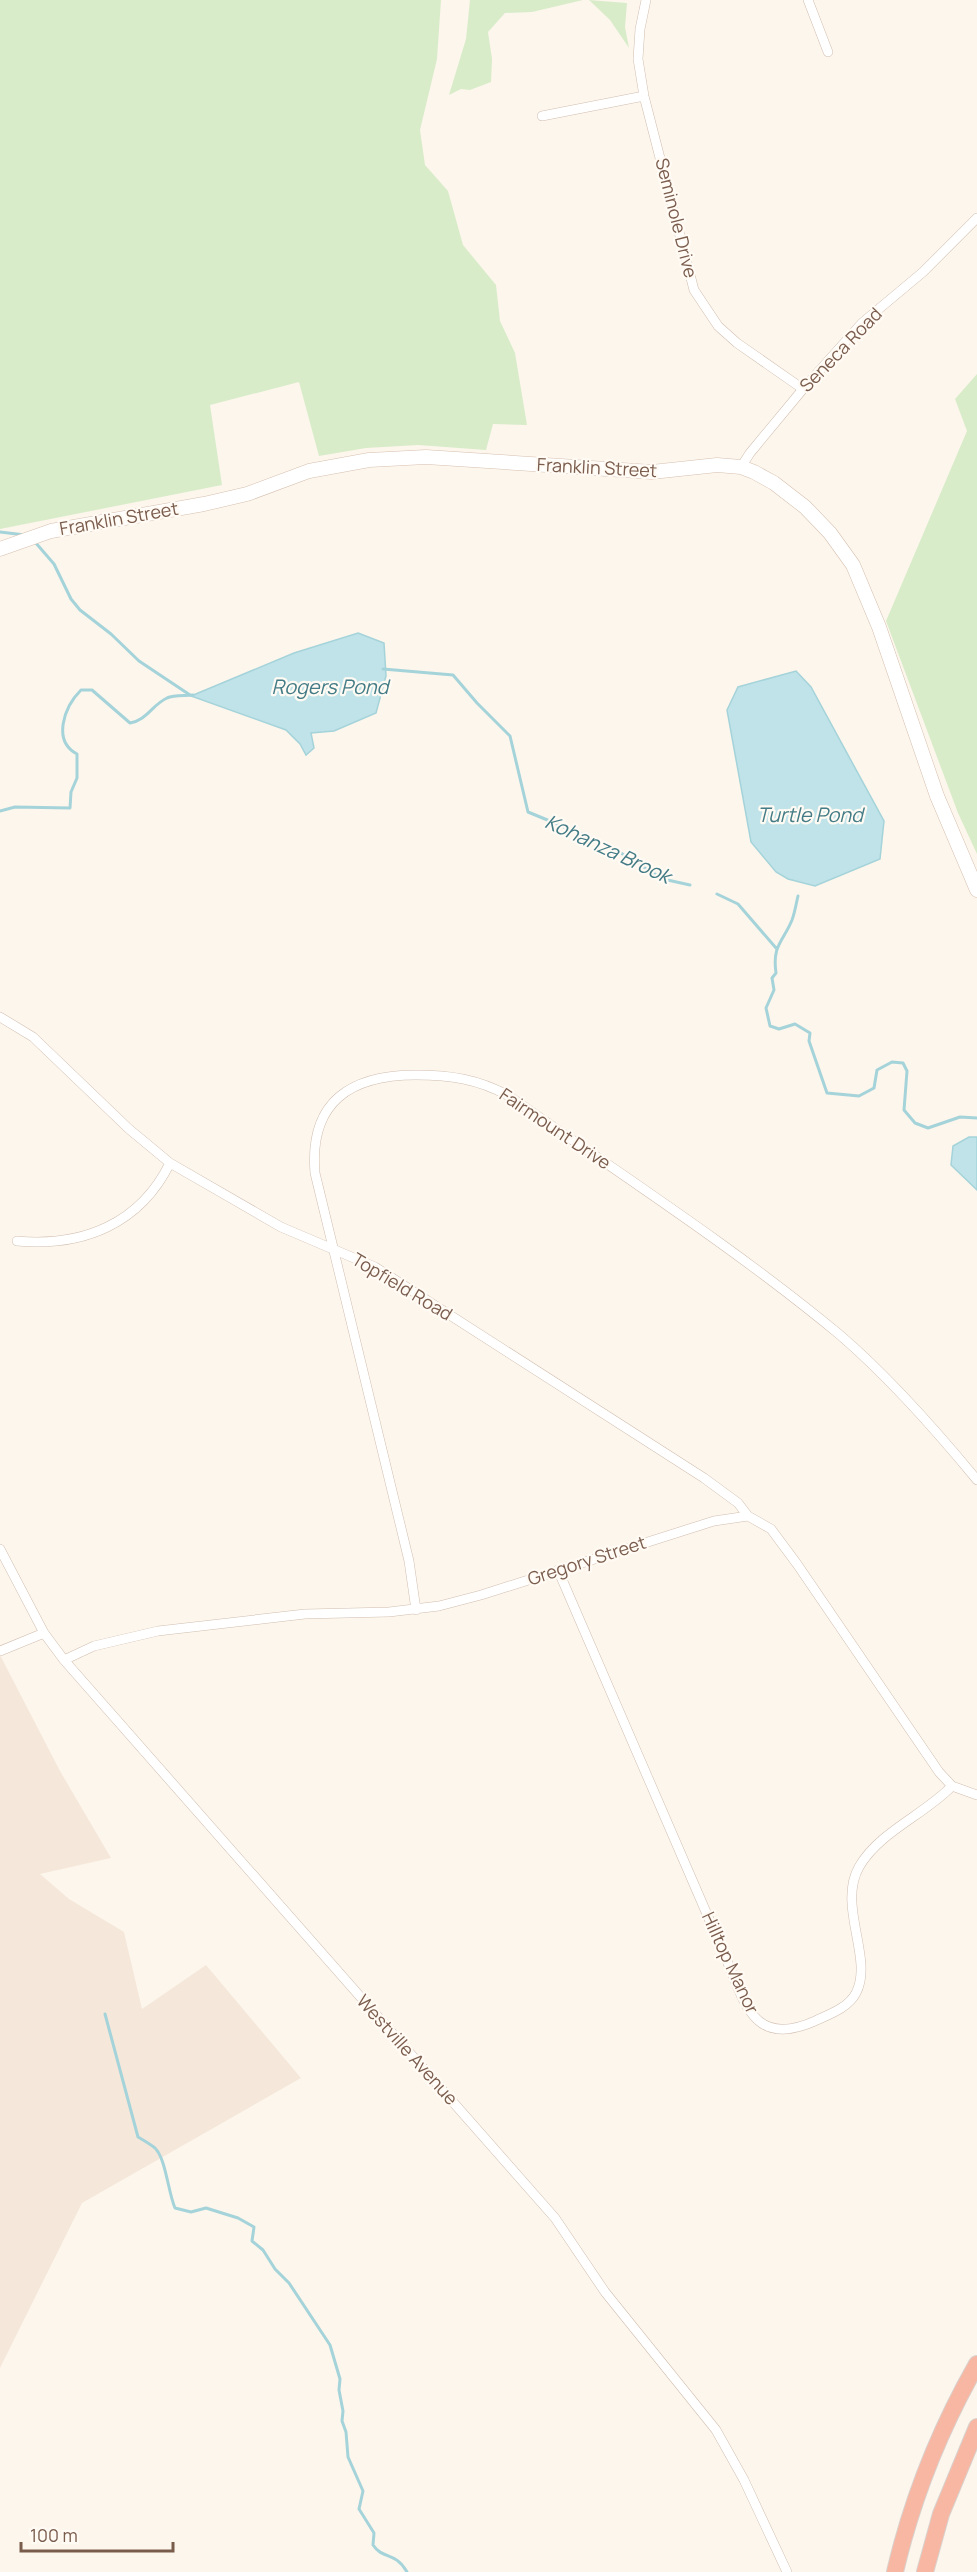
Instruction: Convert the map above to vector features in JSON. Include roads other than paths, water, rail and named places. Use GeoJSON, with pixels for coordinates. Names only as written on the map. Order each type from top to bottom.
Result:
{"type":"FeatureCollection","features":[{"type":"Feature","properties":{"kind":"highway"},"geometry":{"type":"LineString","coordinates":[[895,2572],[918,2492],[938,2440],[977,2364]]}},
{"type":"Feature","properties":{"kind":"highway"},"geometry":{"type":"LineString","coordinates":[[925,2572],[941,2514],[977,2427]]}},
{"type":"Feature","properties":{"kind":"main road","name":"Franklin Street"},"geometry":{"type":"LineString","coordinates":[[0,549],[67,527],[204,504],[247,494],[309,471],[369,460],[426,457],[652,472],[717,465],[741,467],[774,483],[805,507],[830,533],[853,565],[879,627],[937,796],[977,890]]}},
{"type":"Feature","properties":{"kind":"street","name":"Seminole Drive"},"geometry":{"type":"LineString","coordinates":[[646,0],[639,29],[638,59],[644,96],[694,290],[706,310],[737,343],[803,389]]}},
{"type":"Feature","properties":{"kind":"street"},"geometry":{"type":"LineString","coordinates":[[808,0],[828,52]]}},
{"type":"Feature","properties":{"kind":"street"},"geometry":{"type":"LineString","coordinates":[[542,116],[644,96]]}},
{"type":"Feature","properties":{"kind":"street","name":"Seneca Road"},"geometry":{"type":"LineString","coordinates":[[741,467],[803,389],[862,323],[923,272],[977,218]]}},
{"type":"Feature","properties":{"kind":"street","name":"Topfield Road"},"geometry":{"type":"LineString","coordinates":[[0,1017],[33,1037],[129,1129],[170,1163],[281,1227],[375,1267],[704,1478],[738,1503],[748,1516]]}},
{"type":"Feature","properties":{"kind":"street","name":"Fairmount Drive"},"geometry":{"type":"LineString","coordinates":[[416,1610],[409,1561],[315,1173],[313,1155],[320,1124],[326,1110],[336,1098],[360,1083],[400,1075],[456,1077],[489,1086],[509,1096],[727,1247],[841,1336],[936,1431],[977,1480]]}},
{"type":"Feature","properties":{"kind":"street"},"geometry":{"type":"LineString","coordinates":[[17,1241],[42,1243],[69,1240],[90,1235],[111,1226],[152,1194],[170,1163]]}},
{"type":"Feature","properties":{"kind":"street"},"geometry":{"type":"LineString","coordinates":[[748,1516],[771,1529],[797,1563],[939,1772],[952,1786],[977,1795]]}},
{"type":"Feature","properties":{"kind":"street","name":"Gregory Street"},"geometry":{"type":"LineString","coordinates":[[64,1660],[94,1646],[158,1631],[305,1614],[416,1610],[481,1595],[714,1521],[748,1516]]}},
{"type":"Feature","properties":{"kind":"street","name":"Westville Avenue"},"geometry":{"type":"LineString","coordinates":[[0,1549],[44,1633],[64,1660],[555,2218],[604,2292],[716,2430],[740,2472],[787,2572]]}},
{"type":"Feature","properties":{"kind":"street","name":"Hilltop Manor"},"geometry":{"type":"LineString","coordinates":[[558,1570],[749,2009],[764,2026],[784,2031],[797,2029],[840,2009],[851,2000],[861,1982],[852,1894],[858,1868],[878,1844],[943,1796],[952,1786]]}},
{"type":"Feature","properties":{"kind":"street"},"geometry":{"type":"LineString","coordinates":[[0,1652],[44,1633]]}},
{"type":"Feature","properties":{"kind":"water","name":"Rogers Pond"},"geometry":{"type":"Polygon","coordinates":[[[358,633],[384,643],[386,676],[376,713],[334,731],[311,733],[314,748],[306,755],[300,744],[286,730],[191,696],[294,653],[358,633]]]}},
{"type":"Feature","properties":{"kind":"water","name":"Turtle Pond"},"geometry":{"type":"Polygon","coordinates":[[[796,671],[811,687],[884,821],[880,859],[815,886],[788,879],[776,872],[751,842],[727,710],[738,687],[796,671]]]}},
{"type":"Feature","properties":{"kind":"water"},"geometry":{"type":"Polygon","coordinates":[[[969,1137],[977,1137],[977,1190],[951,1165],[953,1146],[969,1137]]]}},
{"type":"Feature","properties":{"kind":"waterway"},"geometry":{"type":"LineString","coordinates":[[0,532],[25,535]]}},
{"type":"Feature","properties":{"kind":"waterway"},"geometry":{"type":"LineString","coordinates":[[35,542],[54,564],[71,599],[80,610],[111,634],[139,661],[190,695]]}},
{"type":"Feature","properties":{"kind":"waterway","name":"Kohanza Brook"},"geometry":{"type":"LineString","coordinates":[[383,669],[453,675],[510,736],[528,812],[608,845],[663,879],[690,885]]}},
{"type":"Feature","properties":{"kind":"waterway","name":"Kohanza Brook"},"geometry":{"type":"LineString","coordinates":[[0,811],[15,807],[70,808],[71,792],[77,778],[77,754],[69,748],[65,741],[63,724],[70,705],[81,690],[92,690],[130,723],[141,719],[167,698],[193,695]]}},
{"type":"Feature","properties":{"kind":"waterway","name":"Kohanza Brook"},"geometry":{"type":"LineString","coordinates":[[717,894],[738,904],[776,948]]}},
{"type":"Feature","properties":{"kind":"waterway","name":"Kohanza Brook"},"geometry":{"type":"LineString","coordinates":[[798,896],[792,920],[777,950],[776,973],[772,978],[774,990],[766,1008],[770,1026],[779,1029],[795,1024],[810,1033],[809,1041],[827,1093],[859,1096],[874,1088],[877,1070],[892,1062],[903,1063],[907,1071],[904,1110],[915,1123],[928,1128],[960,1117],[977,1118]]}},
{"type":"Feature","properties":{"kind":"waterway"},"geometry":{"type":"LineString","coordinates":[[105,2014],[138,2137],[159,2153],[175,2208],[191,2212],[206,2208],[238,2218],[254,2227],[252,2241],[263,2250],[275,2269],[289,2283],[330,2345],[340,2379],[342,2421],[346,2432],[348,2457],[363,2491],[359,2509],[374,2533],[373,2545],[381,2553],[398,2561],[407,2572]]}}]}
